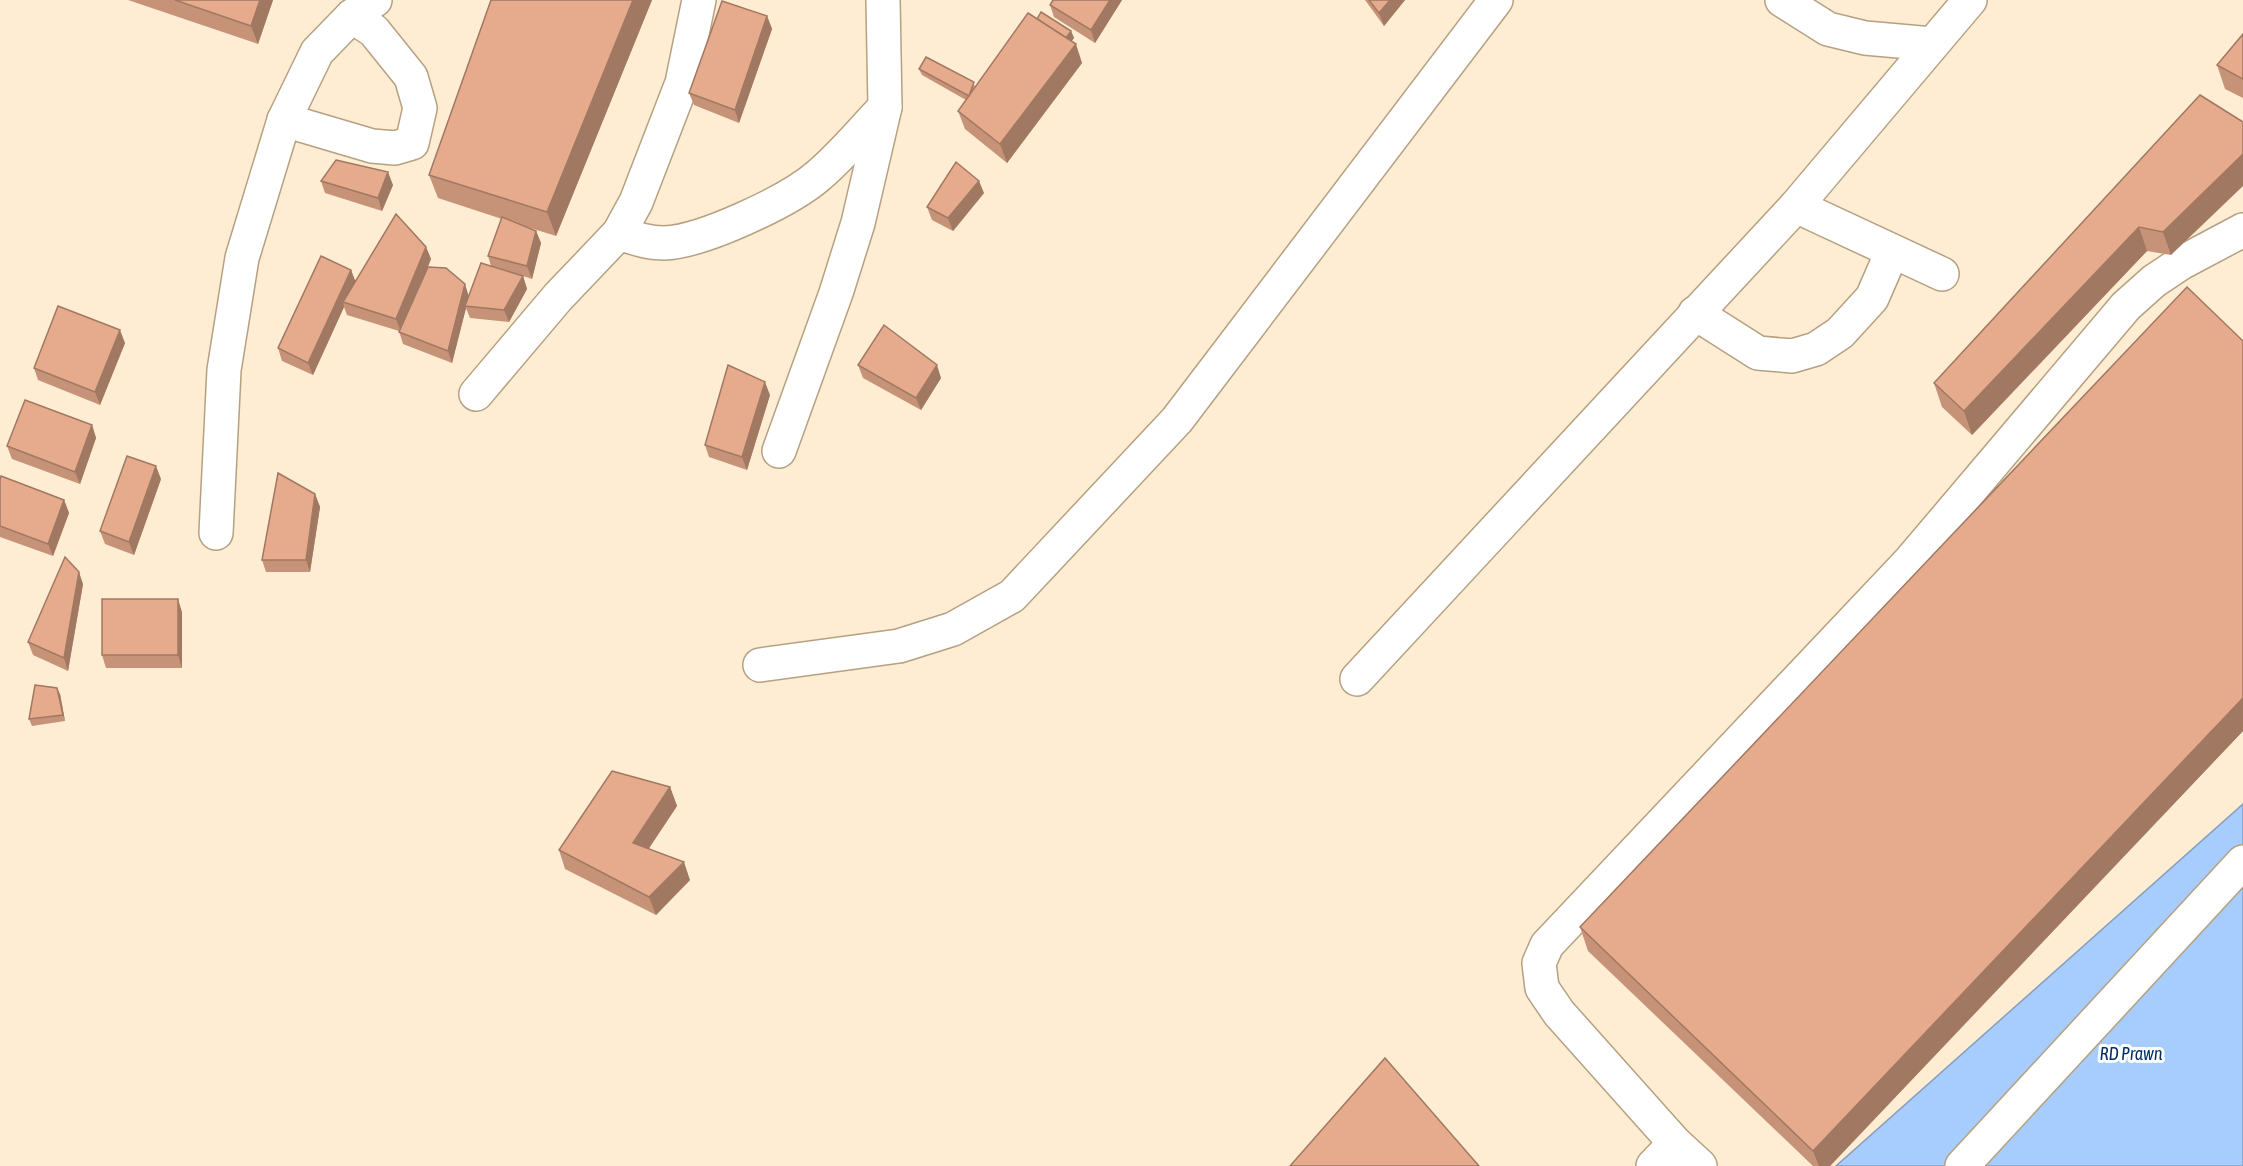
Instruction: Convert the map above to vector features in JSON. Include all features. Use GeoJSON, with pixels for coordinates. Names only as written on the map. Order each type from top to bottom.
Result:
{"type":"FeatureCollection","features":[{"type":"Feature","properties":{"kind":"lane"},"geometry":{"type":"LineString","coordinates":[[476,394],[558,297],[619,233],[636,202],[682,84],[699,0]]}},
{"type":"Feature","properties":{"kind":"lane"},"geometry":{"type":"LineString","coordinates":[[779,451],[836,293],[855,233],[885,107],[882,0]]}},
{"type":"Feature","properties":{"kind":"lane"},"geometry":{"type":"LineString","coordinates":[[760,665],[899,646],[953,629],[1012,596],[1177,420],[1496,0]]}},
{"type":"Feature","properties":{"kind":"lane"},"geometry":{"type":"LineString","coordinates":[[1782,0],[1828,29],[1865,38],[1932,44]]}},
{"type":"Feature","properties":{"kind":"lane"},"geometry":{"type":"LineString","coordinates":[[1357,679],[1796,206],[1970,0]]}},
{"type":"Feature","properties":{"kind":"lane"},"geometry":{"type":"LineString","coordinates":[[216,533],[224,370],[242,258],[284,120],[317,52],[363,8],[374,31],[411,77],[420,108],[412,143],[395,148],[372,146],[284,120]]}},
{"type":"Feature","properties":{"kind":"lane"},"geometry":{"type":"LineString","coordinates":[[619,233],[652,242],[687,240],[773,205],[818,177],[885,107]]}},
{"type":"Feature","properties":{"kind":"lane"},"geometry":{"type":"LineString","coordinates":[[1796,206],[1942,274]]}},
{"type":"Feature","properties":{"kind":"lane"},"geometry":{"type":"LineString","coordinates":[[1700,1166],[1664,1155],[1559,1013],[1542,988],[1539,963],[1546,945],[1911,560],[2126,306],[2154,280],[2243,230]]}},
{"type":"Feature","properties":{"kind":"lane"},"geometry":{"type":"LineString","coordinates":[[1695,313],[1758,353],[1792,356],[1816,350],[1840,333],[1872,298],[1892,252]]}},
{"type":"Feature","properties":{"kind":"lane"},"geometry":{"type":"LineString","coordinates":[[1962,1166],[2243,862]]}},
{"type":"Feature","properties":{"kind":"water","name":"RD Prawn"},"geometry":{"type":"Polygon","coordinates":[[[2243,804],[2243,1166],[1836,1166],[2243,804]]]}},
{"type":"Feature","properties":{"kind":"building"},"geometry":{"type":"Polygon","coordinates":[[[175,0],[260,0],[251,26],[175,0]]]}},
{"type":"Feature","properties":{"kind":"building"},"geometry":{"type":"Polygon","coordinates":[[[491,0],[633,0],[547,212],[429,175],[491,0]]]}},
{"type":"Feature","properties":{"kind":"building"},"geometry":{"type":"Polygon","coordinates":[[[1053,0],[1110,0],[1091,30],[1050,5],[1053,0]]]}},
{"type":"Feature","properties":{"kind":"building"},"geometry":{"type":"Polygon","coordinates":[[[1369,0],[1390,0],[1379,13],[1369,0]]]}},
{"type":"Feature","properties":{"kind":"building"},"geometry":{"type":"Polygon","coordinates":[[[722,1],[767,16],[735,110],[689,93],[722,1]]]}},
{"type":"Feature","properties":{"kind":"building"},"geometry":{"type":"Polygon","coordinates":[[[1041,12],[1071,31],[1066,38],[1037,19],[1041,12]]]}},
{"type":"Feature","properties":{"kind":"building"},"geometry":{"type":"Polygon","coordinates":[[[1028,13],[1076,44],[1000,144],[958,111],[1028,13]]]}},
{"type":"Feature","properties":{"kind":"building"},"geometry":{"type":"Polygon","coordinates":[[[2243,34],[2243,79],[2217,65],[2243,34]]]}},
{"type":"Feature","properties":{"kind":"building"},"geometry":{"type":"Polygon","coordinates":[[[926,57],[974,82],[969,96],[919,69],[926,57]]]}},
{"type":"Feature","properties":{"kind":"building"},"geometry":{"type":"Polygon","coordinates":[[[2200,95],[2243,122],[2243,154],[2163,232],[2139,227],[1964,411],[1934,383],[2200,95]]]}},
{"type":"Feature","properties":{"kind":"building"},"geometry":{"type":"Polygon","coordinates":[[[336,160],[388,172],[378,198],[321,181],[336,160]]]}},
{"type":"Feature","properties":{"kind":"building"},"geometry":{"type":"Polygon","coordinates":[[[956,162],[979,181],[948,218],[927,207],[956,162]]]}},
{"type":"Feature","properties":{"kind":"building"},"geometry":{"type":"Polygon","coordinates":[[[396,214],[426,247],[396,319],[343,302],[396,214]]]}},
{"type":"Feature","properties":{"kind":"building"},"geometry":{"type":"Polygon","coordinates":[[[502,217],[536,231],[527,266],[488,256],[502,217]]]}},
{"type":"Feature","properties":{"kind":"building"},"geometry":{"type":"Polygon","coordinates":[[[321,256],[351,270],[308,363],[278,348],[321,256]]]}},
{"type":"Feature","properties":{"kind":"building"},"geometry":{"type":"Polygon","coordinates":[[[481,263],[523,276],[504,310],[465,306],[481,263]]]}},
{"type":"Feature","properties":{"kind":"building"},"geometry":{"type":"Polygon","coordinates":[[[428,267],[446,268],[465,284],[448,351],[399,332],[428,267]]]}},
{"type":"Feature","properties":{"kind":"building"},"geometry":{"type":"Polygon","coordinates":[[[2187,287],[2243,341],[2243,698],[1813,1151],[1580,927],[2187,287]]]}},
{"type":"Feature","properties":{"kind":"building"},"geometry":{"type":"Polygon","coordinates":[[[58,306],[120,330],[95,392],[34,368],[58,306]]]}},
{"type":"Feature","properties":{"kind":"building"},"geometry":{"type":"Polygon","coordinates":[[[884,325],[937,365],[916,398],[858,365],[884,325]]]}},
{"type":"Feature","properties":{"kind":"building"},"geometry":{"type":"Polygon","coordinates":[[[728,365],[765,382],[742,457],[705,445],[728,365]]]}},
{"type":"Feature","properties":{"kind":"building"},"geometry":{"type":"Polygon","coordinates":[[[25,400],[92,425],[75,472],[7,446],[25,400]]]}},
{"type":"Feature","properties":{"kind":"building"},"geometry":{"type":"Polygon","coordinates":[[[127,456],[156,466],[129,542],[100,531],[127,456]]]}},
{"type":"Feature","properties":{"kind":"building"},"geometry":{"type":"Polygon","coordinates":[[[278,473],[315,494],[306,560],[262,560],[278,473]]]}},
{"type":"Feature","properties":{"kind":"building"},"geometry":{"type":"Polygon","coordinates":[[[1,476],[64,500],[48,544],[0,526],[1,476]]]}},
{"type":"Feature","properties":{"kind":"building"},"geometry":{"type":"Polygon","coordinates":[[[65,557],[79,572],[64,658],[28,642],[65,557]]]}},
{"type":"Feature","properties":{"kind":"building"},"geometry":{"type":"Polygon","coordinates":[[[102,599],[178,599],[178,655],[102,655],[102,599]]]}},
{"type":"Feature","properties":{"kind":"building"},"geometry":{"type":"Polygon","coordinates":[[[35,685],[57,688],[63,715],[29,719],[35,685]]]}},
{"type":"Feature","properties":{"kind":"building"},"geometry":{"type":"Polygon","coordinates":[[[612,771],[670,787],[633,843],[684,862],[649,897],[559,850],[612,771]]]}},
{"type":"Feature","properties":{"kind":"building"},"geometry":{"type":"Polygon","coordinates":[[[1385,1058],[1479,1166],[1290,1166],[1385,1058]]]}}]}
